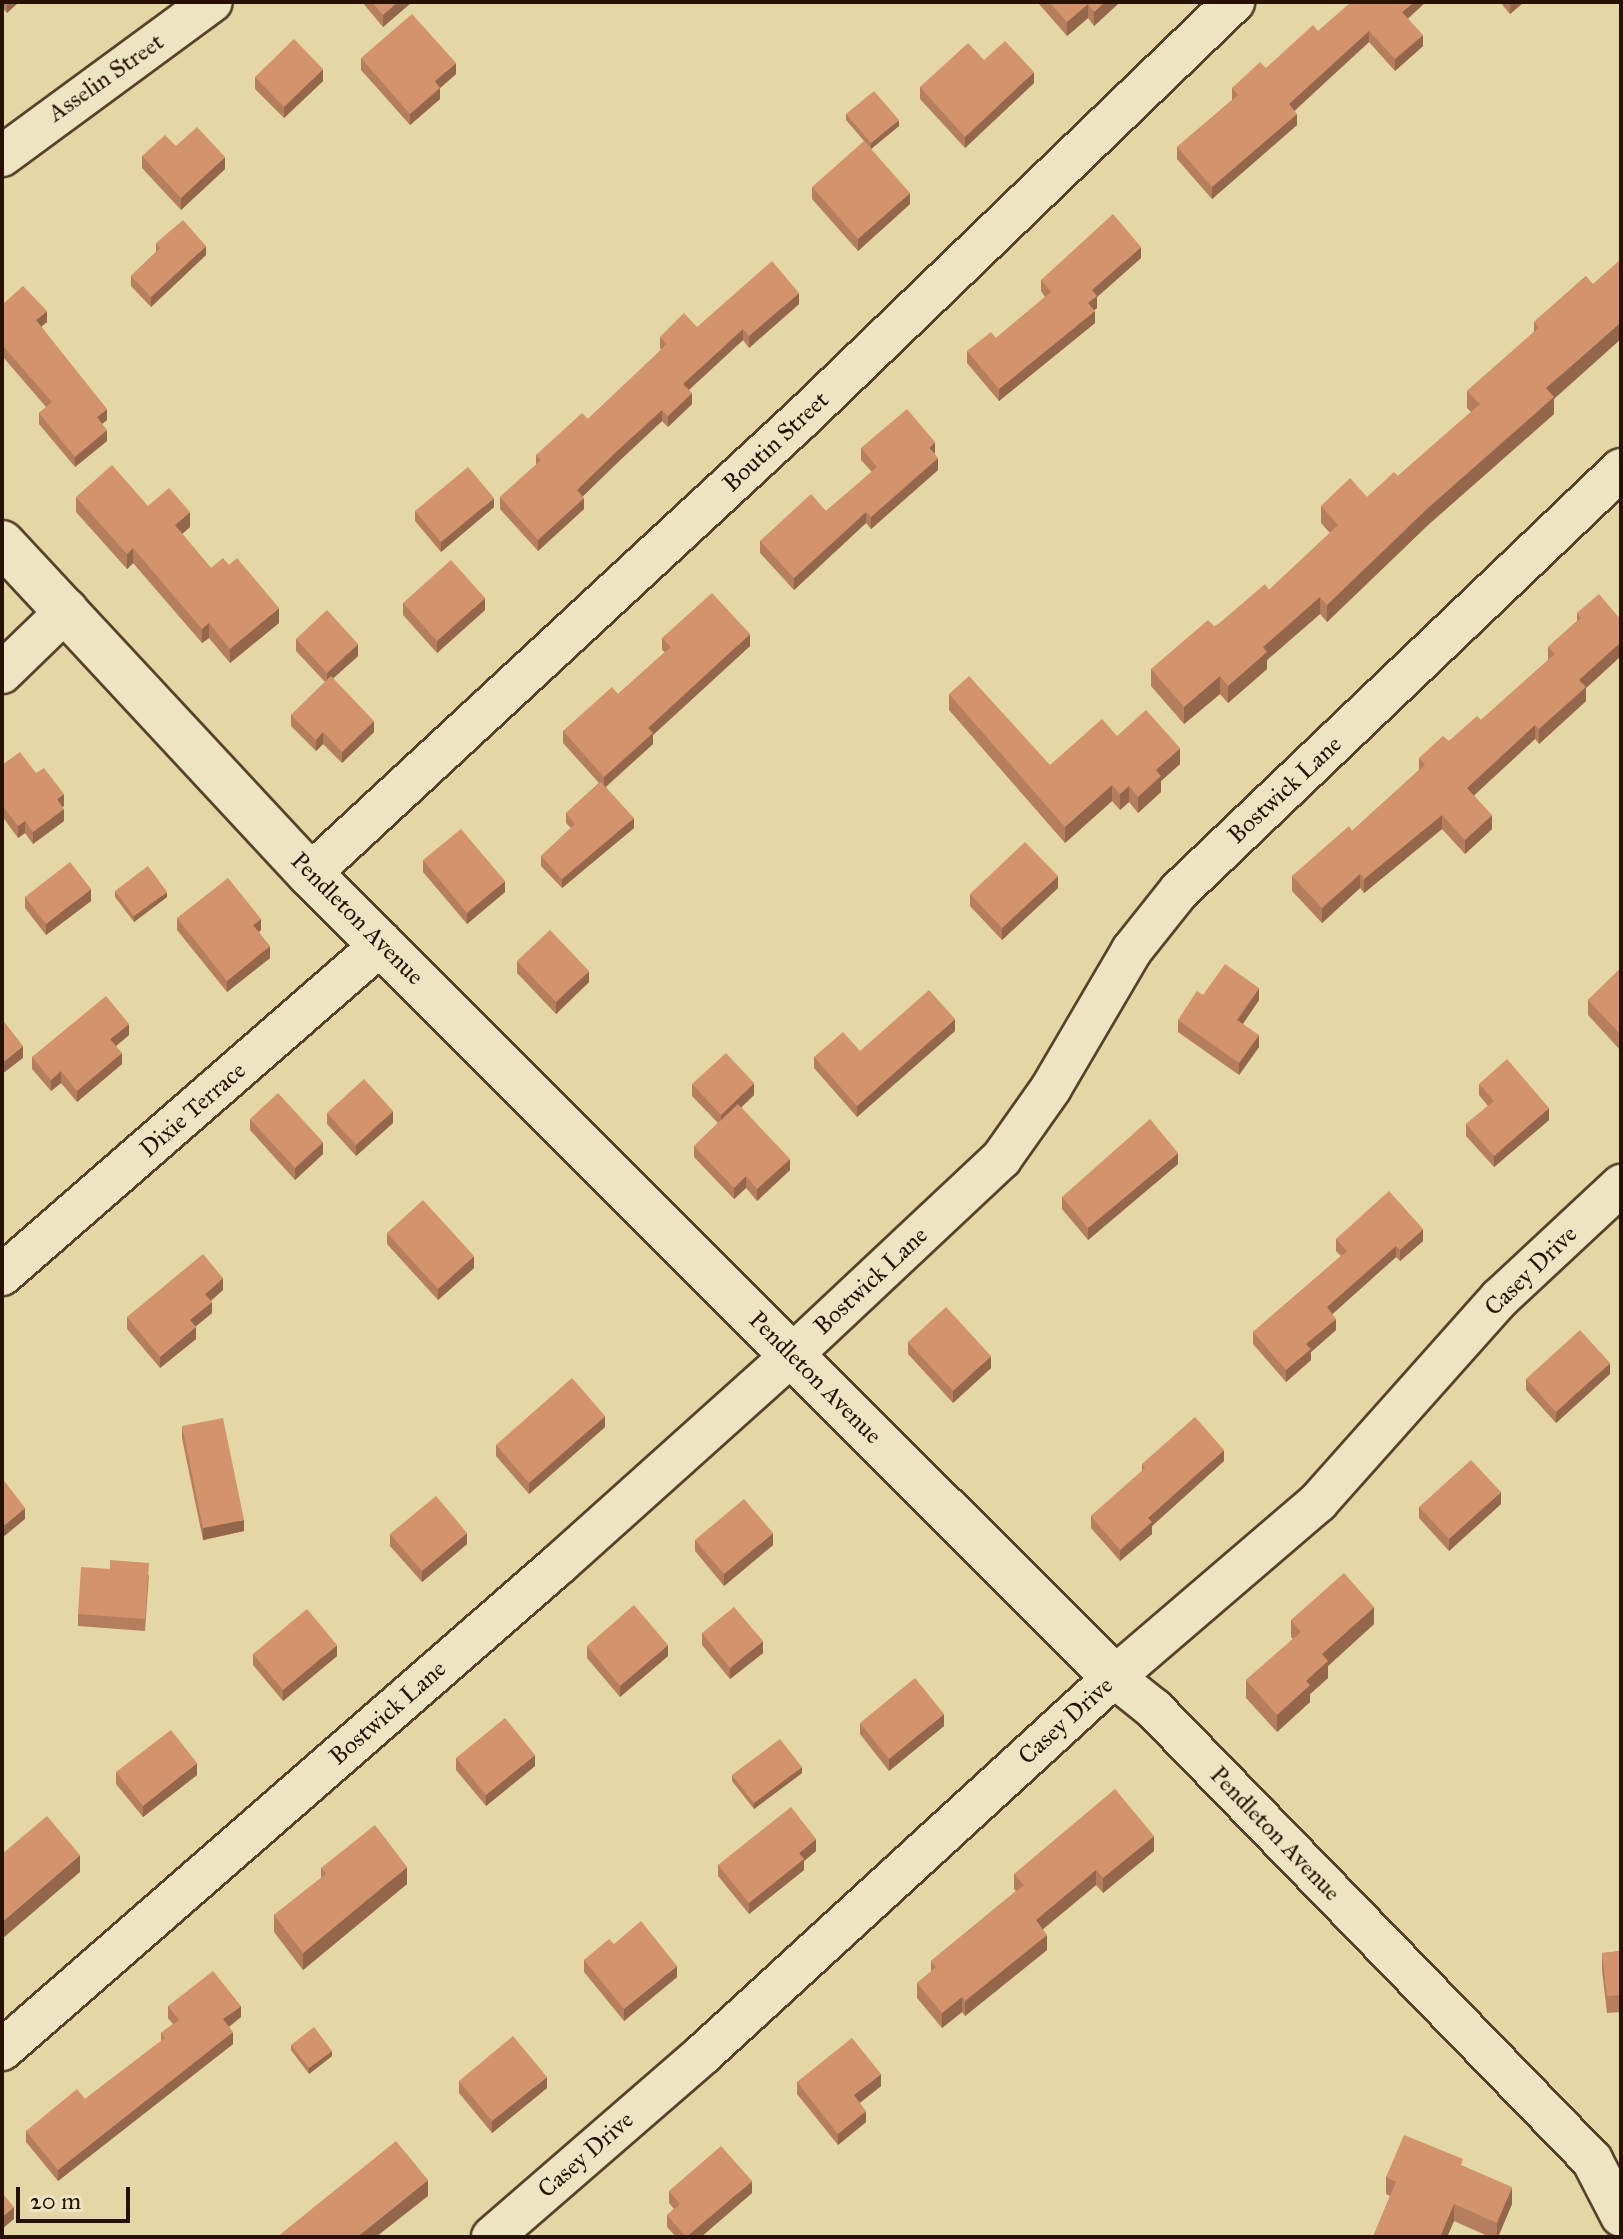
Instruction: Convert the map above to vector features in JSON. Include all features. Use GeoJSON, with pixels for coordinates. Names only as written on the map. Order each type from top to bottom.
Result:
{"type":"FeatureCollection","features":[{"type":"Feature","properties":{"kind":"street","name":"Asselin Street"},"geometry":{"type":"LineString","coordinates":[[2,156],[18,141],[212,2]]}},
{"type":"Feature","properties":{"kind":"street","name":"Boutin Street"},"geometry":{"type":"LineString","coordinates":[[310,874],[802,418],[1234,2]]}},
{"type":"Feature","properties":{"kind":"street","name":"Bostwick Lane"},"geometry":{"type":"LineString","coordinates":[[2,2050],[546,1575],[792,1355],[1001,1159],[1051,1088],[1132,950],[1179,891],[1621,469]]}},
{"type":"Feature","properties":{"kind":"street","name":"Pendleton Avenue"},"geometry":{"type":"LineString","coordinates":[[2,543],[310,874],[383,943],[1114,1677],[1154,1709],[1592,2160],[1621,2216]]}},
{"type":"Feature","properties":{"kind":"street"},"geometry":{"type":"LineString","coordinates":[[2,673],[67,610]]}},
{"type":"Feature","properties":{"kind":"street","name":"Dixie Terrace"},"geometry":{"type":"LineString","coordinates":[[2,1275],[383,943]]}},
{"type":"Feature","properties":{"kind":"street","name":"Casey Drive"},"geometry":{"type":"LineString","coordinates":[[492,2237],[703,2054],[1114,1677],[1318,1502],[1500,1298],[1621,1185]]}},
{"type":"Feature","properties":{"kind":"building"},"geometry":{"type":"Polygon","coordinates":[[[372,2],[398,2],[383,15],[372,2]]]}},
{"type":"Feature","properties":{"kind":"building"},"geometry":{"type":"Polygon","coordinates":[[[1049,2],[1105,2],[1094,12],[1088,4],[1067,22],[1049,2]]]}},
{"type":"Feature","properties":{"kind":"building"},"geometry":{"type":"Polygon","coordinates":[[[1351,2],[1414,2],[1402,12],[1423,35],[1395,59],[1369,31],[1289,104],[1297,114],[1212,187],[1177,147],[1238,95],[1232,88],[1260,62],[1266,68],[1313,25],[1318,31],[1351,2]]]}},
{"type":"Feature","properties":{"kind":"building"},"geometry":{"type":"Polygon","coordinates":[[[412,14],[456,63],[435,81],[440,88],[410,114],[361,58],[412,14]]]}},
{"type":"Feature","properties":{"kind":"building"},"geometry":{"type":"Polygon","coordinates":[[[294,39],[323,69],[284,107],[255,77],[294,39]]]}},
{"type":"Feature","properties":{"kind":"building"},"geometry":{"type":"Polygon","coordinates":[[[1005,41],[1034,72],[965,137],[920,87],[968,43],[984,60],[1005,41]]]}},
{"type":"Feature","properties":{"kind":"building"},"geometry":{"type":"Polygon","coordinates":[[[874,91],[899,120],[871,143],[846,114],[874,91]]]}},
{"type":"Feature","properties":{"kind":"building"},"geometry":{"type":"Polygon","coordinates":[[[197,127],[225,157],[181,198],[142,156],[165,135],[176,146],[197,127]]]}},
{"type":"Feature","properties":{"kind":"building"},"geometry":{"type":"Polygon","coordinates":[[[864,141],[910,193],[858,239],[812,187],[864,141]]]}},
{"type":"Feature","properties":{"kind":"building"},"geometry":{"type":"Polygon","coordinates":[[[1113,214],[1141,247],[1092,290],[1097,296],[1088,303],[1095,311],[999,389],[967,351],[991,332],[996,338],[1051,292],[1041,280],[1113,214]]]}},
{"type":"Feature","properties":{"kind":"building"},"geometry":{"type":"Polygon","coordinates":[[[183,220],[206,246],[151,297],[131,276],[160,248],[156,243],[183,220]]]}},
{"type":"Feature","properties":{"kind":"building"},"geometry":{"type":"Polygon","coordinates":[[[1621,259],[1621,322],[1546,388],[1554,397],[1428,508],[1327,605],[1320,597],[1263,647],[1267,652],[1228,686],[1220,676],[1184,707],[1151,669],[1208,620],[1215,627],[1265,584],[1269,590],[1338,525],[1321,506],[1350,478],[1367,497],[1394,472],[1398,476],[1480,404],[1467,391],[1539,328],[1534,322],[1586,276],[1593,284],[1621,259]]]}},
{"type":"Feature","properties":{"kind":"building"},"geometry":{"type":"Polygon","coordinates":[[[772,261],[799,293],[749,336],[743,329],[683,384],[692,393],[668,416],[662,410],[617,451],[577,490],[584,498],[538,540],[500,497],[541,460],[536,455],[582,413],[588,419],[667,344],[660,337],[684,313],[697,327],[772,261]]]}},
{"type":"Feature","properties":{"kind":"building"},"geometry":{"type":"Polygon","coordinates":[[[23,286],[47,311],[36,320],[107,409],[97,417],[107,430],[75,457],[39,413],[52,402],[2,347],[2,305],[23,286]]]}},
{"type":"Feature","properties":{"kind":"building"},"geometry":{"type":"Polygon","coordinates":[[[907,409],[935,442],[929,448],[938,458],[871,517],[866,512],[794,578],[760,541],[811,494],[826,511],[877,467],[861,448],[907,409]]]}},
{"type":"Feature","properties":{"kind":"building"},"geometry":{"type":"Polygon","coordinates":[[[112,465],[148,506],[169,488],[190,512],[175,525],[211,568],[223,558],[229,565],[237,558],[279,608],[230,649],[209,623],[202,629],[133,548],[127,554],[76,497],[112,465]]]}},
{"type":"Feature","properties":{"kind":"building"},"geometry":{"type":"Polygon","coordinates":[[[468,467],[494,498],[441,542],[415,511],[468,467]]]}},
{"type":"Feature","properties":{"kind":"building"},"geometry":{"type":"Polygon","coordinates":[[[451,560],[485,598],[437,641],[403,603],[451,560]]]}},
{"type":"Feature","properties":{"kind":"building"},"geometry":{"type":"Polygon","coordinates":[[[712,593],[750,634],[648,728],[653,733],[604,777],[563,731],[612,687],[618,694],[671,647],[662,638],[712,593]]]}},
{"type":"Feature","properties":{"kind":"building"},"geometry":{"type":"Polygon","coordinates":[[[1599,594],[1621,620],[1621,642],[1579,680],[1586,687],[1539,729],[1535,725],[1467,788],[1492,815],[1465,840],[1442,815],[1364,879],[1360,874],[1322,908],[1292,876],[1349,826],[1352,831],[1425,765],[1419,758],[1443,736],[1449,741],[1477,716],[1481,720],[1555,654],[1548,647],[1581,618],[1577,613],[1599,594]]]}},
{"type":"Feature","properties":{"kind":"building"},"geometry":{"type":"Polygon","coordinates":[[[327,610],[358,644],[327,673],[296,639],[327,610]]]}},
{"type":"Feature","properties":{"kind":"building"},"geometry":{"type":"Polygon","coordinates":[[[331,676],[374,721],[342,752],[323,732],[316,740],[291,715],[331,676]]]}},
{"type":"Feature","properties":{"kind":"building"},"geometry":{"type":"Polygon","coordinates":[[[969,676],[1050,765],[1102,719],[1117,736],[1146,710],[1180,748],[1156,770],[1161,776],[1138,797],[1129,786],[1120,794],[1112,785],[1065,827],[949,694],[969,676]]]}},
{"type":"Feature","properties":{"kind":"building"},"geometry":{"type":"Polygon","coordinates":[[[20,752],[36,773],[44,768],[64,794],[57,799],[64,809],[33,832],[25,821],[18,826],[2,805],[2,765],[20,752]]]}},
{"type":"Feature","properties":{"kind":"building"},"geometry":{"type":"Polygon","coordinates":[[[601,782],[634,818],[562,879],[541,856],[575,824],[566,813],[601,782]]]}},
{"type":"Feature","properties":{"kind":"building"},"geometry":{"type":"Polygon","coordinates":[[[461,829],[505,881],[467,913],[423,860],[461,829]]]}},
{"type":"Feature","properties":{"kind":"building"},"geometry":{"type":"Polygon","coordinates":[[[1025,842],[1058,876],[1002,928],[970,894],[1025,842]]]}},
{"type":"Feature","properties":{"kind":"building"},"geometry":{"type":"Polygon","coordinates":[[[70,862],[91,889],[46,924],[25,897],[70,862]]]}},
{"type":"Feature","properties":{"kind":"building"},"geometry":{"type":"Polygon","coordinates":[[[148,866],[167,892],[134,916],[115,891],[148,866]]]}},
{"type":"Feature","properties":{"kind":"building"},"geometry":{"type":"Polygon","coordinates":[[[228,878],[261,919],[253,925],[270,946],[227,981],[177,918],[228,878]]]}},
{"type":"Feature","properties":{"kind":"building"},"geometry":{"type":"Polygon","coordinates":[[[550,930],[589,971],[556,1002],[517,961],[550,930]]]}},
{"type":"Feature","properties":{"kind":"building"},"geometry":{"type":"Polygon","coordinates":[[[1225,964],[1259,988],[1237,1020],[1259,1035],[1239,1063],[1178,1020],[1197,991],[1203,995],[1225,964]]]}},
{"type":"Feature","properties":{"kind":"building"},"geometry":{"type":"Polygon","coordinates":[[[1621,968],[1621,1035],[1588,1000],[1621,968]]]}},
{"type":"Feature","properties":{"kind":"building"},"geometry":{"type":"Polygon","coordinates":[[[929,990],[955,1019],[857,1106],[814,1057],[843,1032],[860,1051],[929,990]]]}},
{"type":"Feature","properties":{"kind":"building"},"geometry":{"type":"Polygon","coordinates":[[[106,996],[129,1024],[110,1039],[122,1053],[77,1091],[61,1071],[51,1080],[32,1057],[106,996]]]}},
{"type":"Feature","properties":{"kind":"building"},"geometry":{"type":"Polygon","coordinates":[[[2,1019],[23,1046],[2,1063],[2,1019]]]}},
{"type":"Feature","properties":{"kind":"building"},"geometry":{"type":"Polygon","coordinates":[[[726,1053],[754,1083],[721,1115],[692,1084],[726,1053]]]}},
{"type":"Feature","properties":{"kind":"building"},"geometry":{"type":"Polygon","coordinates":[[[1507,1059],[1549,1108],[1494,1156],[1466,1124],[1494,1101],[1479,1084],[1507,1059]]]}},
{"type":"Feature","properties":{"kind":"building"},"geometry":{"type":"Polygon","coordinates":[[[364,1079],[393,1111],[356,1145],[327,1113],[364,1079]]]}},
{"type":"Feature","properties":{"kind":"building"},"geometry":{"type":"Polygon","coordinates":[[[278,1093],[323,1142],[295,1168],[250,1119],[278,1093]]]}},
{"type":"Feature","properties":{"kind":"building"},"geometry":{"type":"Polygon","coordinates":[[[738,1104],[790,1159],[757,1189],[746,1176],[734,1188],[694,1146],[738,1104]]]}},
{"type":"Feature","properties":{"kind":"building"},"geometry":{"type":"Polygon","coordinates":[[[1150,1119],[1178,1153],[1088,1228],[1062,1197],[1150,1119]]]}},
{"type":"Feature","properties":{"kind":"building"},"geometry":{"type":"Polygon","coordinates":[[[1389,1191],[1423,1229],[1400,1250],[1396,1246],[1327,1307],[1336,1319],[1306,1344],[1311,1349],[1286,1370],[1253,1332],[1347,1251],[1336,1239],[1389,1191]]]}},
{"type":"Feature","properties":{"kind":"building"},"geometry":{"type":"Polygon","coordinates":[[[423,1200],[474,1256],[438,1289],[387,1233],[423,1200]]]}},
{"type":"Feature","properties":{"kind":"building"},"geometry":{"type":"Polygon","coordinates":[[[203,1254],[223,1278],[205,1294],[212,1302],[190,1320],[196,1327],[160,1357],[127,1317],[203,1254]]]}},
{"type":"Feature","properties":{"kind":"building"},"geometry":{"type":"Polygon","coordinates":[[[946,1307],[991,1356],[953,1391],[908,1342],[946,1307]]]}},
{"type":"Feature","properties":{"kind":"building"},"geometry":{"type":"Polygon","coordinates":[[[1580,1330],[1610,1363],[1556,1412],[1526,1379],[1580,1330]]]}},
{"type":"Feature","properties":{"kind":"building"},"geometry":{"type":"Polygon","coordinates":[[[572,1378],[605,1416],[529,1483],[496,1445],[572,1378]]]}},
{"type":"Feature","properties":{"kind":"building"},"geometry":{"type":"Polygon","coordinates":[[[1195,1417],[1224,1450],[1148,1518],[1152,1522],[1120,1550],[1091,1516],[1145,1468],[1142,1464],[1195,1417]]]}},
{"type":"Feature","properties":{"kind":"building"},"geometry":{"type":"Polygon","coordinates":[[[223,1418],[244,1520],[203,1528],[182,1426],[223,1418]]]}},
{"type":"Feature","properties":{"kind":"building"},"geometry":{"type":"Polygon","coordinates":[[[1471,1460],[1501,1492],[1449,1539],[1419,1507],[1471,1460]]]}},
{"type":"Feature","properties":{"kind":"building"},"geometry":{"type":"Polygon","coordinates":[[[2,1478],[25,1508],[2,1527],[2,1478]]]}},
{"type":"Feature","properties":{"kind":"building"},"geometry":{"type":"Polygon","coordinates":[[[436,1496],[467,1533],[422,1571],[390,1534],[436,1496]]]}},
{"type":"Feature","properties":{"kind":"building"},"geometry":{"type":"Polygon","coordinates":[[[744,1499],[773,1533],[724,1574],[695,1540],[744,1499]]]}},
{"type":"Feature","properties":{"kind":"building"},"geometry":{"type":"Polygon","coordinates":[[[110,1560],[149,1563],[145,1619],[78,1614],[81,1567],[110,1569],[110,1560]]]}},
{"type":"Feature","properties":{"kind":"building"},"geometry":{"type":"Polygon","coordinates":[[[1344,1573],[1374,1607],[1322,1654],[1328,1661],[1306,1681],[1310,1685],[1277,1715],[1246,1680],[1301,1632],[1291,1620],[1344,1573]]]}},
{"type":"Feature","properties":{"kind":"building"},"geometry":{"type":"Polygon","coordinates":[[[634,1605],[668,1645],[620,1686],[587,1646],[634,1605]]]}},
{"type":"Feature","properties":{"kind":"building"},"geometry":{"type":"Polygon","coordinates":[[[734,1607],[763,1641],[730,1668],[702,1633],[734,1607]]]}},
{"type":"Feature","properties":{"kind":"building"},"geometry":{"type":"Polygon","coordinates":[[[307,1609],[337,1645],[283,1690],[253,1654],[307,1609]]]}},
{"type":"Feature","properties":{"kind":"building"},"geometry":{"type":"Polygon","coordinates":[[[915,1678],[944,1714],[889,1759],[860,1723],[915,1678]]]}},
{"type":"Feature","properties":{"kind":"building"},"geometry":{"type":"Polygon","coordinates":[[[505,1718],[535,1755],[486,1795],[456,1758],[505,1718]]]}},
{"type":"Feature","properties":{"kind":"building"},"geometry":{"type":"Polygon","coordinates":[[[171,1730],[197,1763],[143,1806],[116,1772],[171,1730]]]}},
{"type":"Feature","properties":{"kind":"building"},"geometry":{"type":"Polygon","coordinates":[[[780,1739],[802,1767],[754,1803],[732,1775],[780,1739]]]}},
{"type":"Feature","properties":{"kind":"building"},"geometry":{"type":"Polygon","coordinates":[[[1115,1789],[1154,1836],[1103,1878],[1096,1870],[1036,1920],[1047,1935],[965,2001],[962,1997],[942,2013],[917,1983],[936,1967],[931,1961],[1024,1885],[1014,1874],[1115,1789]]]}},
{"type":"Feature","properties":{"kind":"building"},"geometry":{"type":"Polygon","coordinates":[[[791,1807],[816,1839],[799,1853],[804,1859],[749,1903],[718,1865],[791,1807]]]}},
{"type":"Feature","properties":{"kind":"building"},"geometry":{"type":"Polygon","coordinates":[[[47,1816],[80,1855],[2,1922],[2,1854],[47,1816]]]}},
{"type":"Feature","properties":{"kind":"building"},"geometry":{"type":"Polygon","coordinates":[[[375,1825],[407,1867],[303,1953],[274,1915],[326,1874],[321,1868],[375,1825]]]}},
{"type":"Feature","properties":{"kind":"building"},"geometry":{"type":"Polygon","coordinates":[[[641,1921],[677,1966],[624,2009],[584,1960],[609,1939],[614,1944],[641,1921]]]}},
{"type":"Feature","properties":{"kind":"building"},"geometry":{"type":"Polygon","coordinates":[[[1621,1951],[1621,1995],[1607,1996],[1602,1953],[1621,1951]]]}},
{"type":"Feature","properties":{"kind":"building"},"geometry":{"type":"Polygon","coordinates":[[[213,1971],[241,2006],[223,2019],[233,2032],[58,2170],[26,2131],[77,2089],[85,2099],[165,2038],[161,2033],[179,2020],[168,2006],[213,1971]]]}},
{"type":"Feature","properties":{"kind":"building"},"geometry":{"type":"Polygon","coordinates":[[[314,2027],[332,2051],[309,2068],[291,2045],[314,2027]]]}},
{"type":"Feature","properties":{"kind":"building"},"geometry":{"type":"Polygon","coordinates":[[[513,2036],[547,2077],[492,2121],[459,2081],[513,2036]]]}},
{"type":"Feature","properties":{"kind":"building"},"geometry":{"type":"Polygon","coordinates":[[[852,2038],[881,2074],[854,2095],[866,2111],[838,2134],[797,2082],[852,2038]]]}},
{"type":"Feature","properties":{"kind":"building"},"geometry":{"type":"Polygon","coordinates":[[[1404,2135],[1463,2159],[1461,2165],[1512,2187],[1497,2223],[1454,2204],[1440,2237],[1373,2237],[1396,2182],[1386,2177],[1404,2135]]]}},
{"type":"Feature","properties":{"kind":"building"},"geometry":{"type":"Polygon","coordinates":[[[396,2141],[428,2180],[357,2237],[277,2237],[396,2141]]]}},
{"type":"Feature","properties":{"kind":"building"},"geometry":{"type":"Polygon","coordinates":[[[721,2146],[752,2181],[686,2237],[667,2215],[680,2204],[669,2191],[721,2146]]]}},
{"type":"Feature","properties":{"kind":"building"},"geometry":{"type":"Polygon","coordinates":[[[2,2193],[14,2207],[2,2217],[2,2193]]]}}]}
